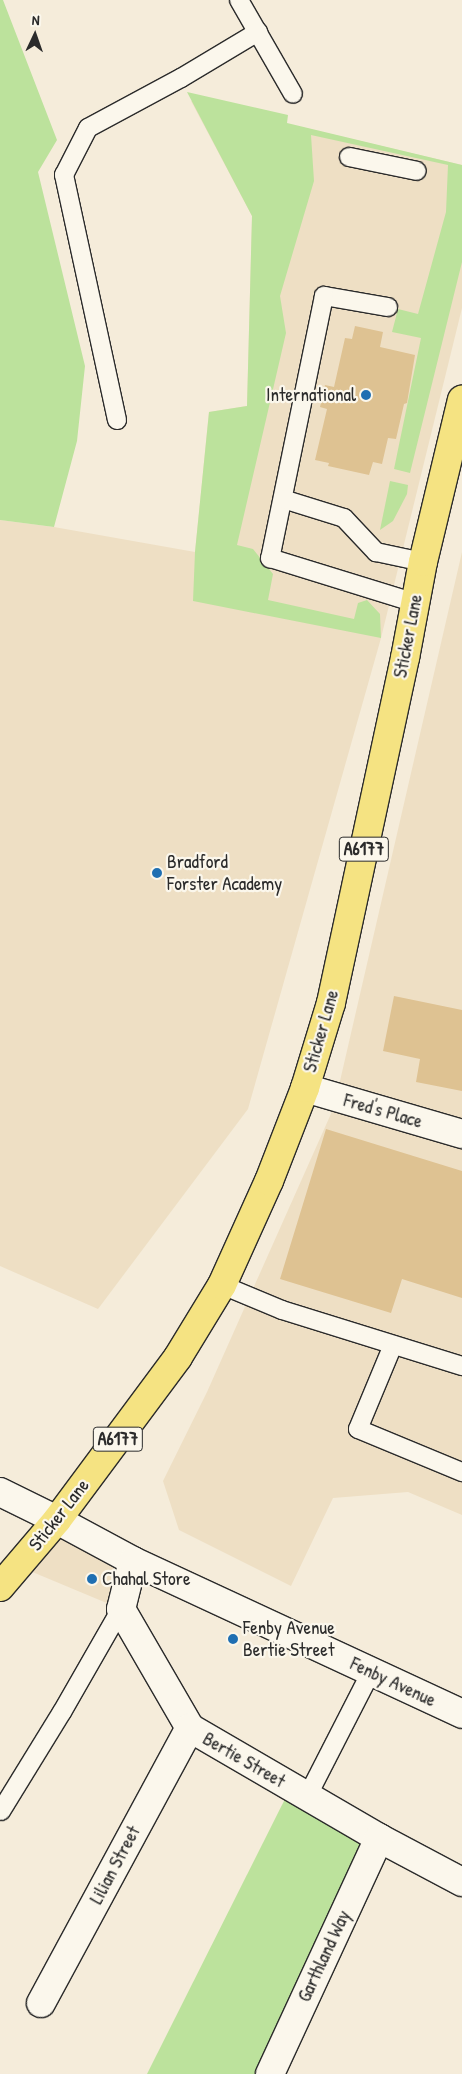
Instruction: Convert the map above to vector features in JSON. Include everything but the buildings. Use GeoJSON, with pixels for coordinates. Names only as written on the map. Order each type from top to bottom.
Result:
{"type":"FeatureCollection","features":[{"type":"Feature","properties":{"kind":"highway","name":"Sticker Lane"},"geometry":{"type":"LineString","coordinates":[[0,1586],[57,1520],[178,1358],[222,1285],[269,1181],[304,1088],[330,1003],[423,562],[462,400]]}},
{"type":"Feature","properties":{"kind":"street","name":"Fred's Place"},"geometry":{"type":"LineString","coordinates":[[304,1088],[462,1134]]}},
{"type":"Feature","properties":{"kind":"street","name":"Fenby Avenue"},"geometry":{"type":"LineString","coordinates":[[0,1492],[133,1561],[462,1714]]}},
{"type":"Feature","properties":{"kind":"street"},"geometry":{"type":"LineString","coordinates":[[120,1609],[133,1561]]}},
{"type":"Feature","properties":{"kind":"street","name":"Bertie Street"},"geometry":{"type":"LineString","coordinates":[[120,1609],[190,1728],[379,1838],[462,1882]]}},
{"type":"Feature","properties":{"kind":"street","name":"Lilian Street"},"geometry":{"type":"LineString","coordinates":[[41,2003],[190,1728]]}},
{"type":"Feature","properties":{"kind":"street","name":"Garthland Way"},"geometry":{"type":"LineString","coordinates":[[270,2074],[379,1838]]}},
{"type":"Feature","properties":{"kind":"lane"},"geometry":{"type":"LineString","coordinates":[[239,0],[293,94]]}},
{"type":"Feature","properties":{"kind":"lane"},"geometry":{"type":"LineString","coordinates":[[117,420],[64,175],[88,128],[182,78],[258,32]]}},
{"type":"Feature","properties":{"kind":"lane"},"geometry":{"type":"LineString","coordinates":[[349,157],[417,171]]}},
{"type":"Feature","properties":{"kind":"lane"},"geometry":{"type":"LineString","coordinates":[[388,307],[324,296],[270,558],[415,603]]}},
{"type":"Feature","properties":{"kind":"lane"},"geometry":{"type":"LineString","coordinates":[[283,499],[344,518],[376,552],[423,562]]}},
{"type":"Feature","properties":{"kind":"lane"},"geometry":{"type":"LineString","coordinates":[[222,1285],[282,1310],[462,1366]]}},
{"type":"Feature","properties":{"kind":"lane"},"geometry":{"type":"LineString","coordinates":[[393,1345],[358,1430],[462,1472]]}},
{"type":"Feature","properties":{"kind":"lane"},"geometry":{"type":"LineString","coordinates":[[0,1811],[62,1712],[120,1609]]}},
{"type":"Feature","properties":{"kind":"lane"},"geometry":{"type":"LineString","coordinates":[[307,1797],[371,1672]]}},
{"type":"Feature","properties":{"kind":"shaded area","name":"Bradford Forster Academy"},"geometry":{"type":"Polygon","coordinates":[[[191,101],[462,165],[462,308],[381,638],[248,1109],[98,1309],[0,1266],[0,520],[54,527],[195,552],[209,412],[247,406],[252,216],[191,101]]]}},
{"type":"Feature","properties":{"kind":"shaded area"},"geometry":{"type":"Polygon","coordinates":[[[462,552],[462,1515],[408,1492],[333,1498],[291,1586],[179,1530],[163,1481],[207,1392],[334,1107],[462,552]]]}},
{"type":"Feature","properties":{"kind":"shaded area"},"geometry":{"type":"Polygon","coordinates":[[[57,1520],[133,1561],[121,1609],[18,1566],[57,1520]]]}},
{"type":"Feature","properties":{"kind":"green space"},"geometry":{"type":"Polygon","coordinates":[[[0,0],[3,0],[57,140],[38,172],[85,366],[77,441],[54,527],[0,520],[0,0]]]}},
{"type":"Feature","properties":{"kind":"green space"},"geometry":{"type":"Polygon","coordinates":[[[187,92],[288,115],[287,123],[462,165],[462,262],[410,473],[394,469],[421,338],[392,332],[398,309],[418,314],[446,212],[448,165],[311,135],[314,181],[280,296],[286,333],[237,545],[253,549],[273,574],[268,600],[354,619],[358,603],[367,600],[380,614],[381,638],[193,601],[195,552],[209,412],[247,406],[252,216],[187,92]]]}},
{"type":"Feature","properties":{"kind":"green space"},"geometry":{"type":"Polygon","coordinates":[[[390,481],[408,485],[407,494],[393,521],[380,530],[390,481]]]}},
{"type":"Feature","properties":{"kind":"green space"},"geometry":{"type":"Polygon","coordinates":[[[291,1787],[379,1838],[270,2074],[147,2074],[291,1787]]]}},
{"type":"Feature","properties":{"kind":"place","name":"International"},"geometry":{"type":"Point","coordinates":[366,395]}},
{"type":"Feature","properties":{"kind":"place","name":"Bradford Forster Academy"},"geometry":{"type":"Point","coordinates":[157,873]}},
{"type":"Feature","properties":{"kind":"place","name":"Chahal Store"},"geometry":{"type":"Point","coordinates":[92,1579]}},
{"type":"Feature","properties":{"kind":"place","name":"Fenby Avenue Bertie Street"},"geometry":{"type":"Point","coordinates":[233,1639]}}]}
